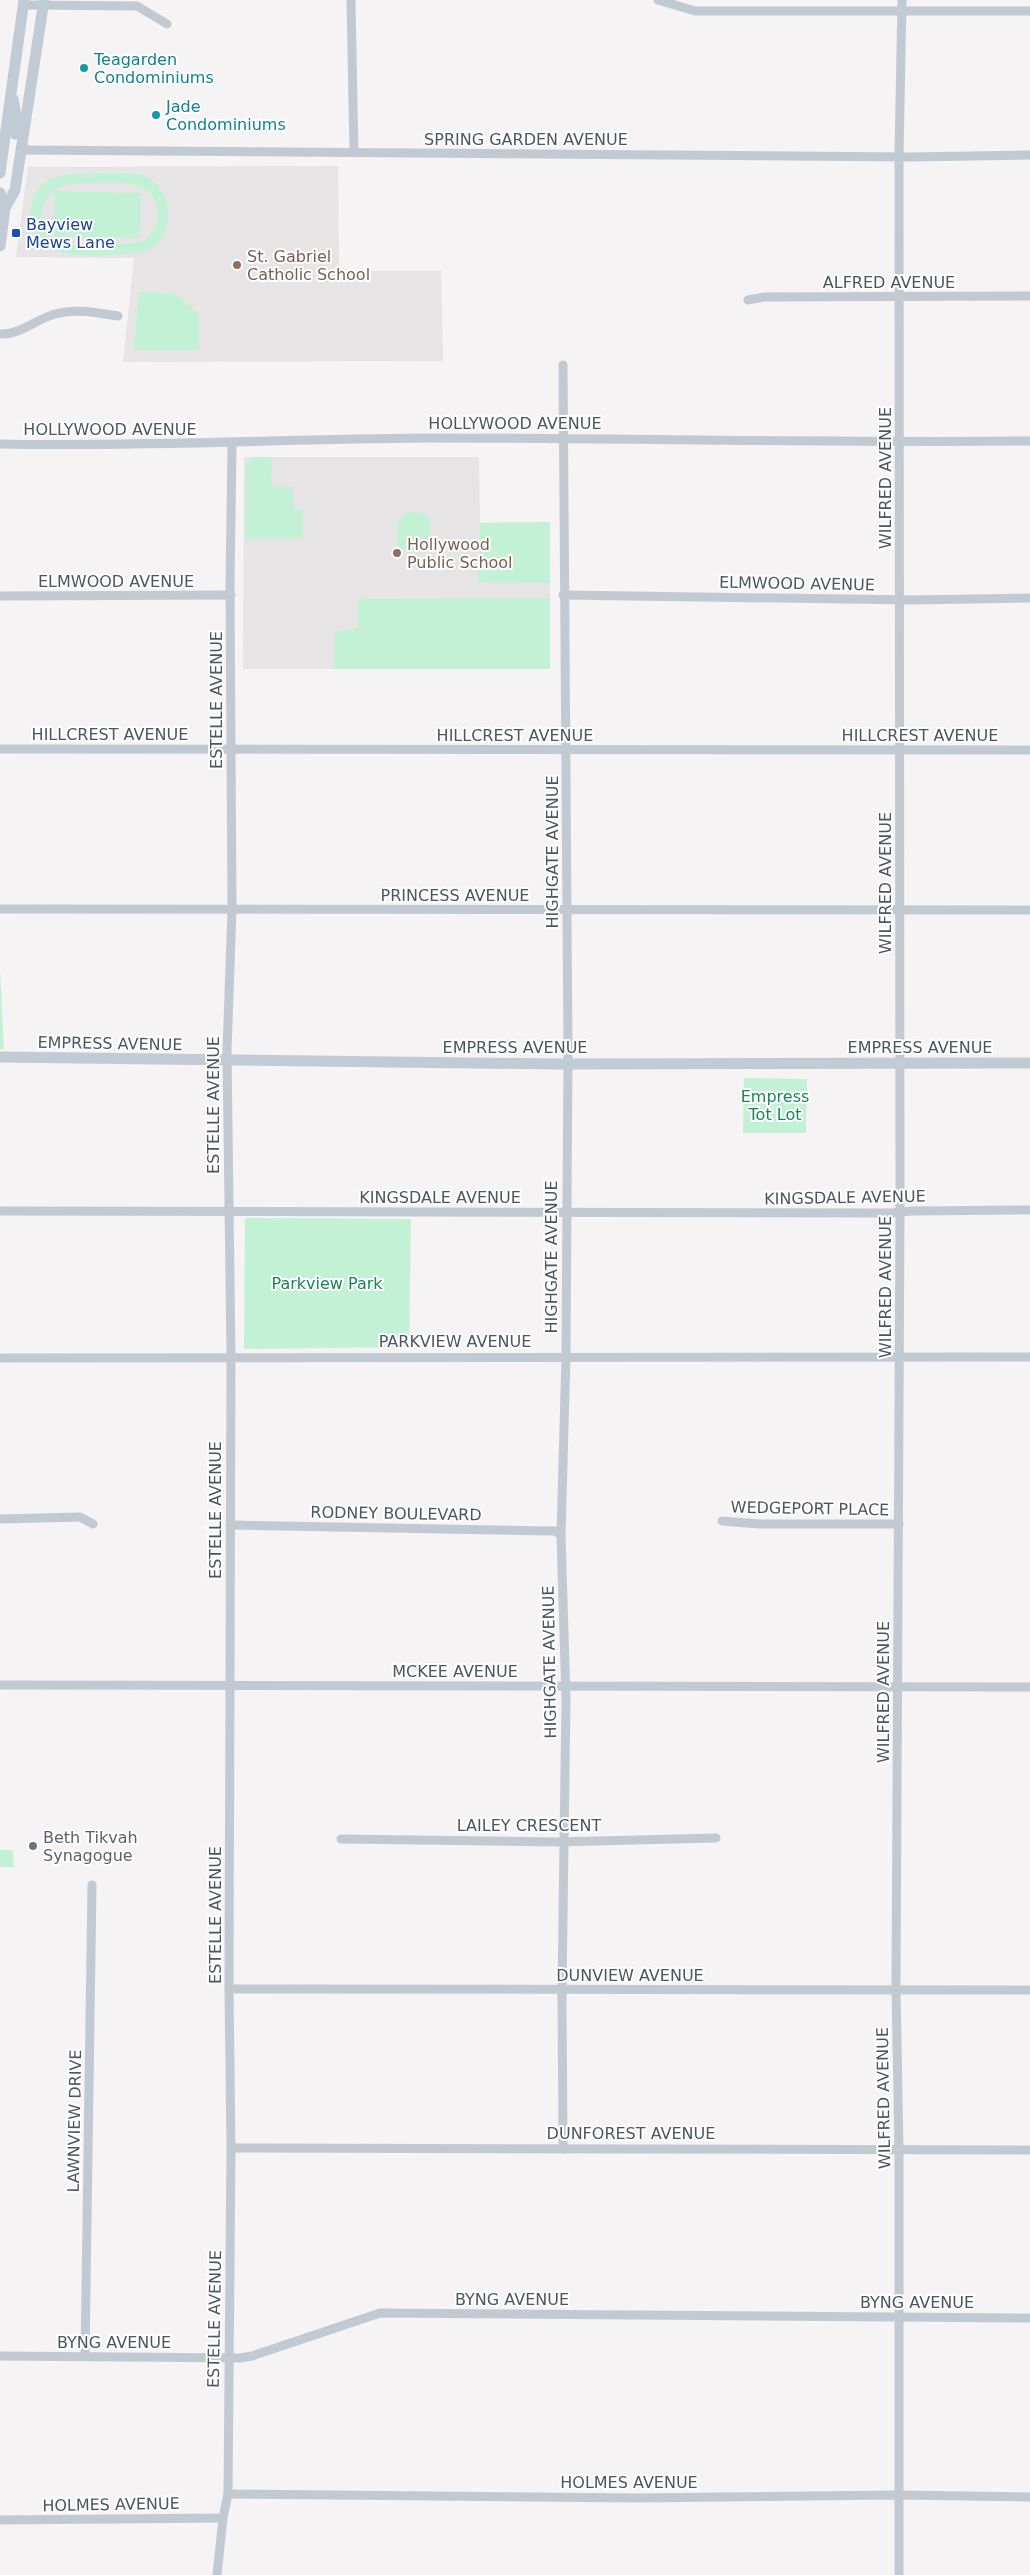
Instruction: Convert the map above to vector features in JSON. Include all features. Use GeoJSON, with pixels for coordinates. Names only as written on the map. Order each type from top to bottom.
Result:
{"type":"FeatureCollection","features":[{"type":"Feature","properties":{"kind":"street"},"geometry":{"type":"LineString","coordinates":[[351,0],[354,153]]}},
{"type":"Feature","properties":{"kind":"street"},"geometry":{"type":"LineString","coordinates":[[658,0],[695,11],[1030,11]]}},
{"type":"Feature","properties":{"kind":"street","name":"WILFRED AVENUE"},"geometry":{"type":"LineString","coordinates":[[899,2575],[899,2149],[896,1988],[900,1357],[900,156],[902,0]]}},
{"type":"Feature","properties":{"kind":"street"},"geometry":{"type":"LineString","coordinates":[[0,172],[24,2],[137,6],[167,24]]}},
{"type":"Feature","properties":{"kind":"street"},"geometry":{"type":"LineString","coordinates":[[2,208],[15,190],[44,3]]}},
{"type":"Feature","properties":{"kind":"street"},"geometry":{"type":"LineString","coordinates":[[11,92],[17,120],[14,144],[21,150]]}},
{"type":"Feature","properties":{"kind":"street","name":"SPRING GARDEN AVENUE"},"geometry":{"type":"LineString","coordinates":[[21,150],[1030,156]]}},
{"type":"Feature","properties":{"kind":"street"},"geometry":{"type":"LineString","coordinates":[[0,193],[2,208],[0,246]]}},
{"type":"Feature","properties":{"kind":"street","name":"ALFRED AVENUE"},"geometry":{"type":"LineString","coordinates":[[748,300],[764,297],[1030,296]]}},
{"type":"Feature","properties":{"kind":"street"},"geometry":{"type":"LineString","coordinates":[[0,334],[12,333],[54,314],[74,310],[118,316]]}},
{"type":"Feature","properties":{"kind":"street","name":"HIGHGATE AVENUE"},"geometry":{"type":"LineString","coordinates":[[563,365],[563,595],[567,750],[566,910],[568,1064],[566,1356],[561,1535],[566,1687],[562,1990],[563,2149]]}},
{"type":"Feature","properties":{"kind":"street","name":"HOLLYWOOD AVENUE"},"geometry":{"type":"LineString","coordinates":[[0,444],[232,444],[291,439],[564,438],[900,443],[1030,441]]}},
{"type":"Feature","properties":{"kind":"street","name":"ESTELLE AVENUE"},"geometry":{"type":"LineString","coordinates":[[217,2575],[222,2518],[228,2494],[231,2148],[231,1356],[227,1061],[232,910],[230,749],[232,444]]}},
{"type":"Feature","properties":{"kind":"street","name":"ELMWOOD AVENUE"},"geometry":{"type":"LineString","coordinates":[[0,596],[231,595]]}},
{"type":"Feature","properties":{"kind":"street","name":"ELMWOOD AVENUE"},"geometry":{"type":"LineString","coordinates":[[563,595],[900,599],[1030,598]]}},
{"type":"Feature","properties":{"kind":"street","name":"HILLCREST AVENUE"},"geometry":{"type":"LineString","coordinates":[[0,749],[1030,750]]}},
{"type":"Feature","properties":{"kind":"street","name":"PRINCESS AVENUE"},"geometry":{"type":"LineString","coordinates":[[0,909],[1030,910]]}},
{"type":"Feature","properties":{"kind":"street","name":"EMPRESS AVENUE"},"geometry":{"type":"LineString","coordinates":[[0,1057],[568,1064],[1030,1063]]}},
{"type":"Feature","properties":{"kind":"street","name":"KINGSDALE AVENUE"},"geometry":{"type":"LineString","coordinates":[[0,1211],[900,1212],[1030,1210]]}},
{"type":"Feature","properties":{"kind":"street","name":"PARKVIEW AVENUE"},"geometry":{"type":"LineString","coordinates":[[0,1358],[231,1356],[1030,1357]]}},
{"type":"Feature","properties":{"kind":"street"},"geometry":{"type":"LineString","coordinates":[[0,1519],[80,1518],[92,1524]]}},
{"type":"Feature","properties":{"kind":"street","name":"WEDGEPORT PLACE"},"geometry":{"type":"LineString","coordinates":[[722,1521],[759,1524],[899,1524]]}},
{"type":"Feature","properties":{"kind":"street","name":"RODNEY BOULEVARD"},"geometry":{"type":"LineString","coordinates":[[230,1525],[555,1531],[561,1535]]}},
{"type":"Feature","properties":{"kind":"street","name":"MCKEE AVENUE"},"geometry":{"type":"LineString","coordinates":[[0,1685],[1030,1687]]}},
{"type":"Feature","properties":{"kind":"street","name":"LAILEY CRESCENT"},"geometry":{"type":"LineString","coordinates":[[341,1839],[563,1842],[716,1838]]}},
{"type":"Feature","properties":{"kind":"street","name":"LAWNVIEW DRIVE"},"geometry":{"type":"LineString","coordinates":[[85,2356],[92,1885]]}},
{"type":"Feature","properties":{"kind":"street","name":"DUNVIEW AVENUE"},"geometry":{"type":"LineString","coordinates":[[230,1988],[562,1990],[896,1988],[1030,1990]]}},
{"type":"Feature","properties":{"kind":"street","name":"DUNFOREST AVENUE"},"geometry":{"type":"LineString","coordinates":[[231,2148],[1030,2150]]}},
{"type":"Feature","properties":{"kind":"street","name":"BYNG AVENUE"},"geometry":{"type":"LineString","coordinates":[[0,2356],[252,2356],[380,2313],[1030,2318]]}},
{"type":"Feature","properties":{"kind":"street","name":"HOLMES AVENUE"},"geometry":{"type":"LineString","coordinates":[[228,2494],[636,2498],[898,2495],[1030,2497]]}},
{"type":"Feature","properties":{"kind":"street","name":"HOLMES AVENUE"},"geometry":{"type":"LineString","coordinates":[[0,2520],[222,2518]]}},
{"type":"Feature","properties":{"kind":"shaded area","name":"St. Gabriel Catholic School"},"geometry":{"type":"Polygon","coordinates":[[[338,166],[339,271],[441,271],[443,361],[123,362],[134,258],[16,257],[28,167],[338,166]]]}},
{"type":"Feature","properties":{"kind":"shaded area","name":"Hollywood Public School"},"geometry":{"type":"Polygon","coordinates":[[[244,457],[479,457],[480,523],[550,522],[550,669],[243,669],[244,457]]]}},
{"type":"Feature","properties":{"kind":"green space"},"geometry":{"type":"Polygon","coordinates":[[[130,173],[147,177],[162,190],[166,200],[168,220],[161,238],[148,249],[130,254],[75,255],[55,251],[47,247],[35,234],[32,226],[30,217],[33,199],[37,191],[49,180],[71,174],[130,173]],[[117,183],[67,184],[49,196],[42,212],[42,221],[45,229],[62,242],[74,245],[128,244],[142,241],[154,230],[157,223],[157,207],[150,193],[143,188],[136,185],[117,183]]]}},
{"type":"Feature","properties":{"kind":"green space"},"geometry":{"type":"Polygon","coordinates":[[[55,191],[141,193],[140,238],[54,236],[55,191]]]}},
{"type":"Feature","properties":{"kind":"green space"},"geometry":{"type":"Polygon","coordinates":[[[139,292],[175,293],[199,314],[199,350],[134,350],[139,292]]]}},
{"type":"Feature","properties":{"kind":"green space"},"geometry":{"type":"Polygon","coordinates":[[[253,457],[271,457],[272,487],[293,487],[293,508],[303,510],[303,539],[245,539],[246,463],[253,457]]]}},
{"type":"Feature","properties":{"kind":"green space"},"geometry":{"type":"Polygon","coordinates":[[[416,511],[430,517],[430,533],[424,545],[410,552],[399,548],[397,529],[404,516],[416,511]]]}},
{"type":"Feature","properties":{"kind":"green space"},"geometry":{"type":"Polygon","coordinates":[[[550,522],[550,583],[478,582],[480,523],[550,522]]]}},
{"type":"Feature","properties":{"kind":"green space"},"geometry":{"type":"Polygon","coordinates":[[[550,598],[550,669],[334,669],[335,632],[358,628],[358,599],[550,598]]]}},
{"type":"Feature","properties":{"kind":"green space"},"geometry":{"type":"Polygon","coordinates":[[[0,969],[4,1049],[0,1049],[0,969]]]}},
{"type":"Feature","properties":{"kind":"green space","name":"Empress Tot Lot"},"geometry":{"type":"Polygon","coordinates":[[[744,1078],[807,1079],[806,1133],[743,1133],[744,1078]]]}},
{"type":"Feature","properties":{"kind":"green space","name":"Parkview Park"},"geometry":{"type":"Polygon","coordinates":[[[245,1218],[411,1219],[409,1347],[244,1349],[245,1218]]]}},
{"type":"Feature","properties":{"kind":"green space"},"geometry":{"type":"Polygon","coordinates":[[[0,1850],[13,1850],[14,1867],[0,1867],[0,1850]]]}},
{"type":"Feature","properties":{"kind":"place","name":"Teagarden Condominiums"},"geometry":{"type":"Point","coordinates":[84,68]}},
{"type":"Feature","properties":{"kind":"place","name":"Jade Condominiums"},"geometry":{"type":"Point","coordinates":[156,115]}},
{"type":"Feature","properties":{"kind":"place","name":"Bayview Mews Lane"},"geometry":{"type":"Point","coordinates":[16,233]}},
{"type":"Feature","properties":{"kind":"place","name":"St. Gabriel Catholic School"},"geometry":{"type":"Point","coordinates":[237,265]}},
{"type":"Feature","properties":{"kind":"place","name":"Hollywood Public School"},"geometry":{"type":"Point","coordinates":[397,553]}},
{"type":"Feature","properties":{"kind":"place","name":"Beth Tikvah Synagogue"},"geometry":{"type":"Point","coordinates":[33,1846]}}]}
